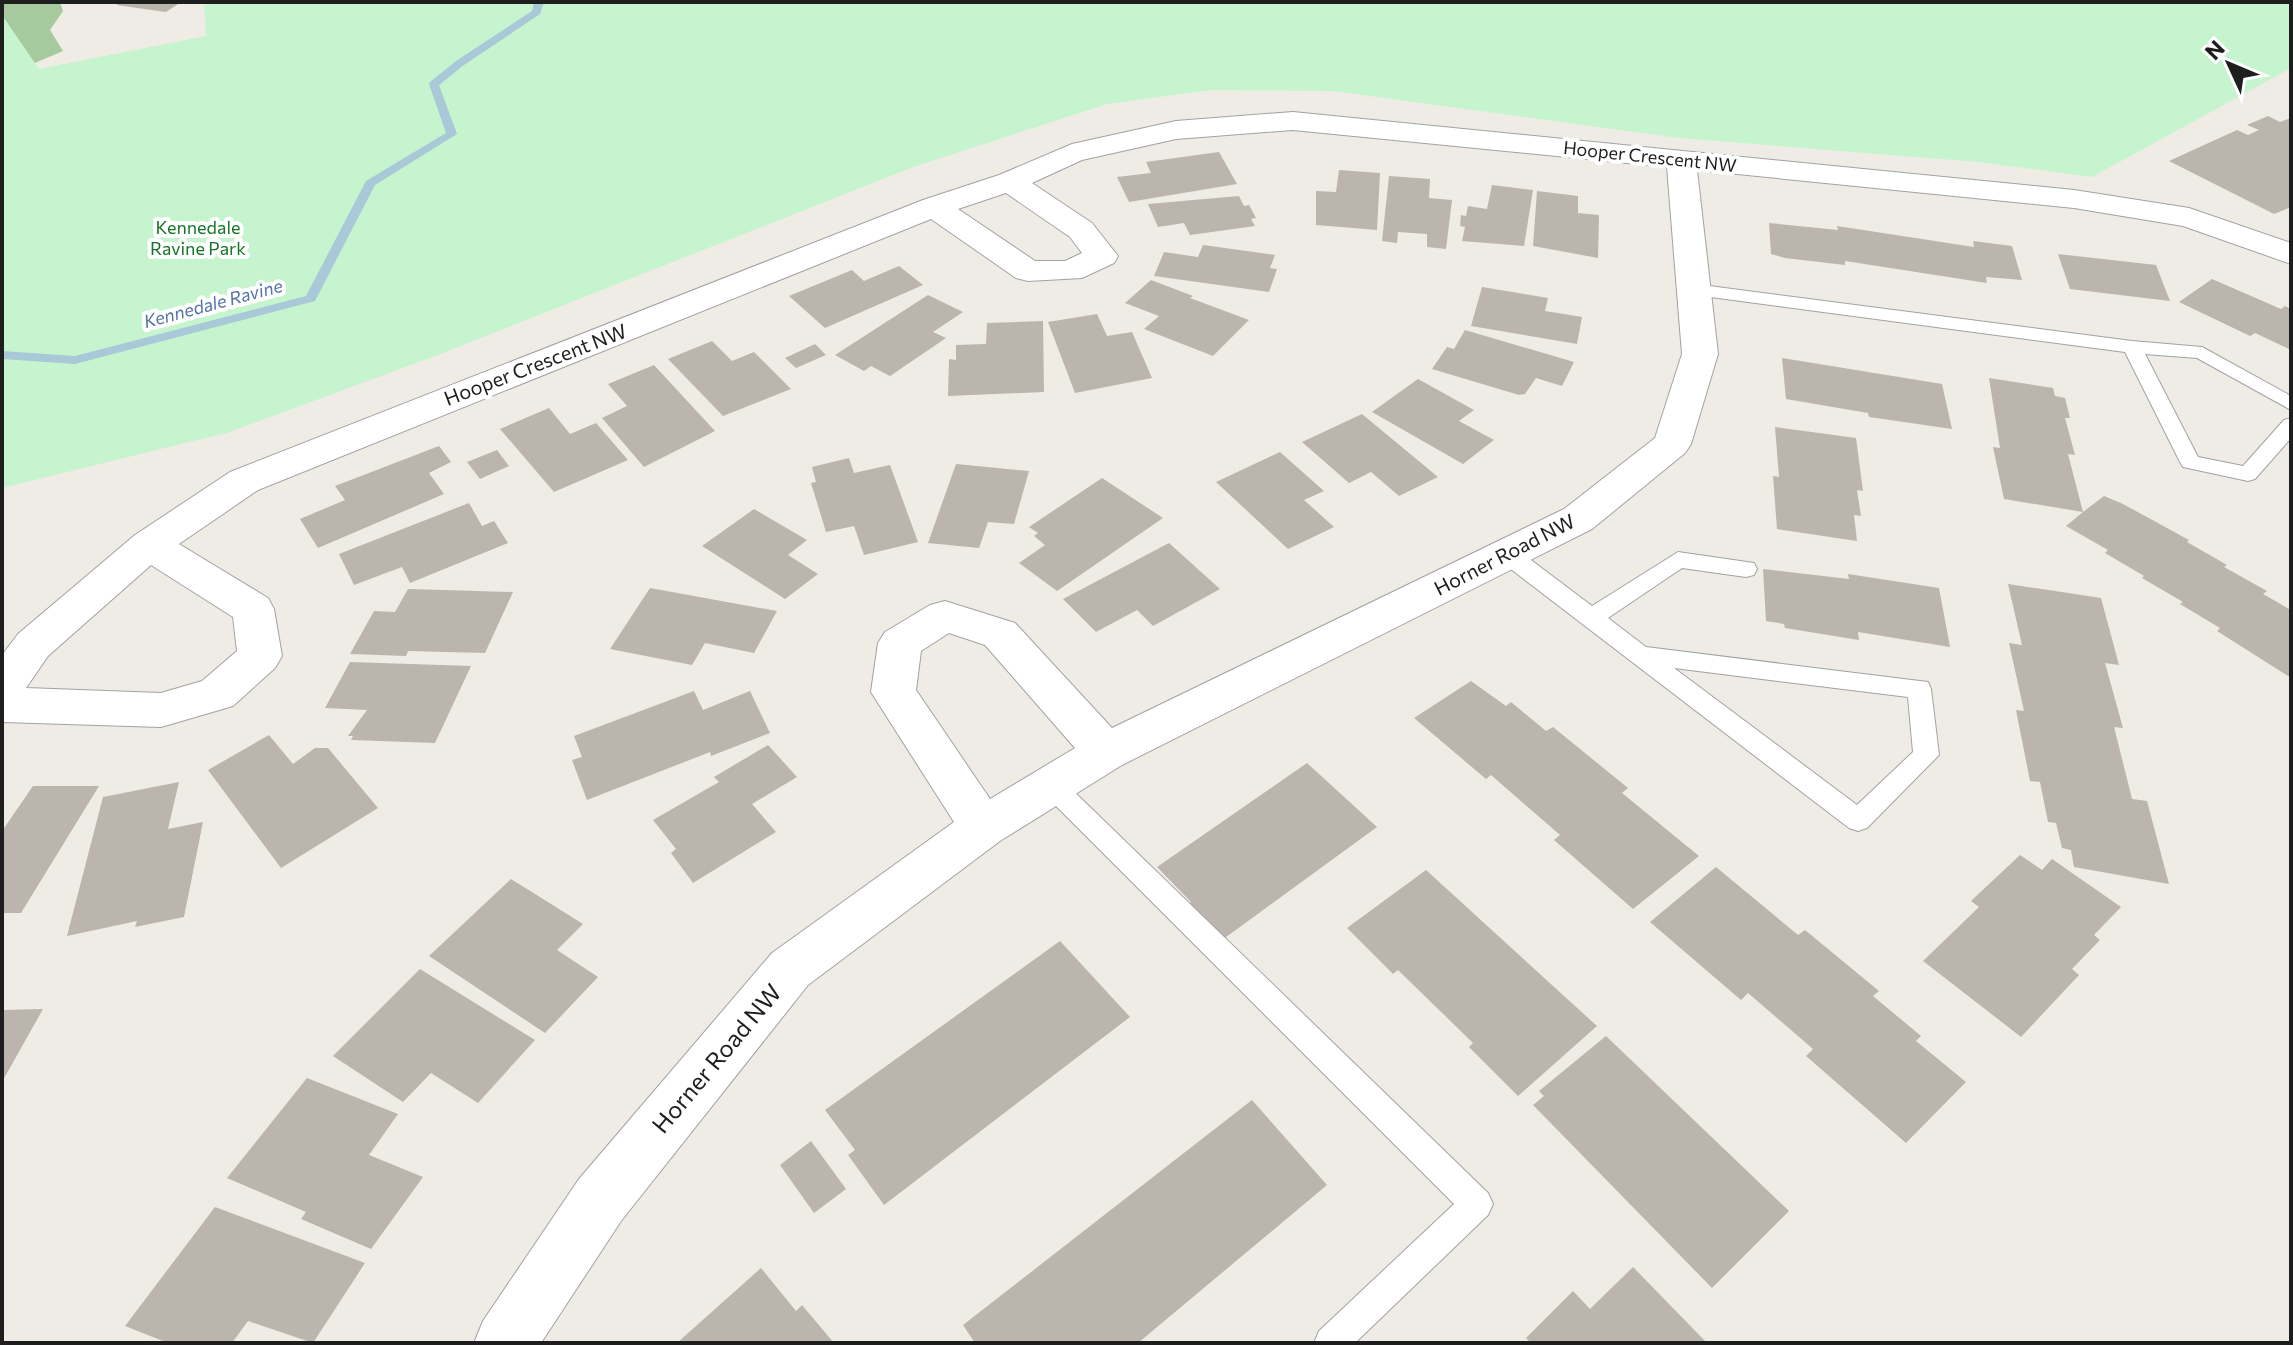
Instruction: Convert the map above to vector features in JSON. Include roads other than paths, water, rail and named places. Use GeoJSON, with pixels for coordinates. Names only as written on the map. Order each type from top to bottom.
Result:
{"type":"FeatureCollection","features":[{"type":"Feature","properties":{"kind":"street","name":"Hooper Crescent NW"},"geometry":{"type":"LineString","coordinates":[[2,689],[18,648],[149,545],[244,481],[934,207],[1010,182],[1072,153],[1161,134],[1293,121],[2074,199],[2189,218],[2291,254]]}},
{"type":"Feature","properties":{"kind":"street","name":"Horner Road NW"},"geometry":{"type":"LineString","coordinates":[[505,1343],[600,1200],[790,969],[983,827],[1106,752],[1578,519],[1672,444],[1700,354],[1681,160]]}},
{"type":"Feature","properties":{"kind":"street"},"geometry":{"type":"LineString","coordinates":[[934,207],[1028,271],[1070,271],[1102,256],[1081,230],[1010,182]]}},
{"type":"Feature","properties":{"kind":"street"},"geometry":{"type":"LineString","coordinates":[[2,705],[161,710],[217,694],[260,656],[253,609],[149,545]]}},
{"type":"Feature","properties":{"kind":"street"},"geometry":{"type":"LineString","coordinates":[[983,827],[893,692],[900,643],[945,616],[1000,634],[1106,752]]}},
{"type":"Feature","properties":{"kind":"lane"},"geometry":{"type":"LineString","coordinates":[[1694,290],[2132,347],[2202,353],[2291,404]]}},
{"type":"Feature","properties":{"kind":"lane"},"geometry":{"type":"LineString","coordinates":[[2132,347],[2190,462],[2248,474],[2291,425]]}},
{"type":"Feature","properties":{"kind":"lane"},"geometry":{"type":"LineString","coordinates":[[1507,554],[1858,820],[1926,755],[1919,689],[1641,655]]}},
{"type":"Feature","properties":{"kind":"lane"},"geometry":{"type":"LineString","coordinates":[[1591,618],[1678,560],[1746,569]]}},
{"type":"Feature","properties":{"kind":"lane"},"geometry":{"type":"LineString","coordinates":[[1051,785],[1477,1204],[1331,1343]]}},
{"type":"Feature","properties":{"kind":"waterway","name":"Kennedale Ravine"},"geometry":{"type":"LineString","coordinates":[[2,355],[75,360],[311,298],[370,183],[452,134],[434,84],[537,12],[539,2]]}},
{"type":"Feature","properties":{"kind":"park label","name":"Kennedale Ravine Park"},"geometry":{"type":"Point","coordinates":[198,237]}}]}
